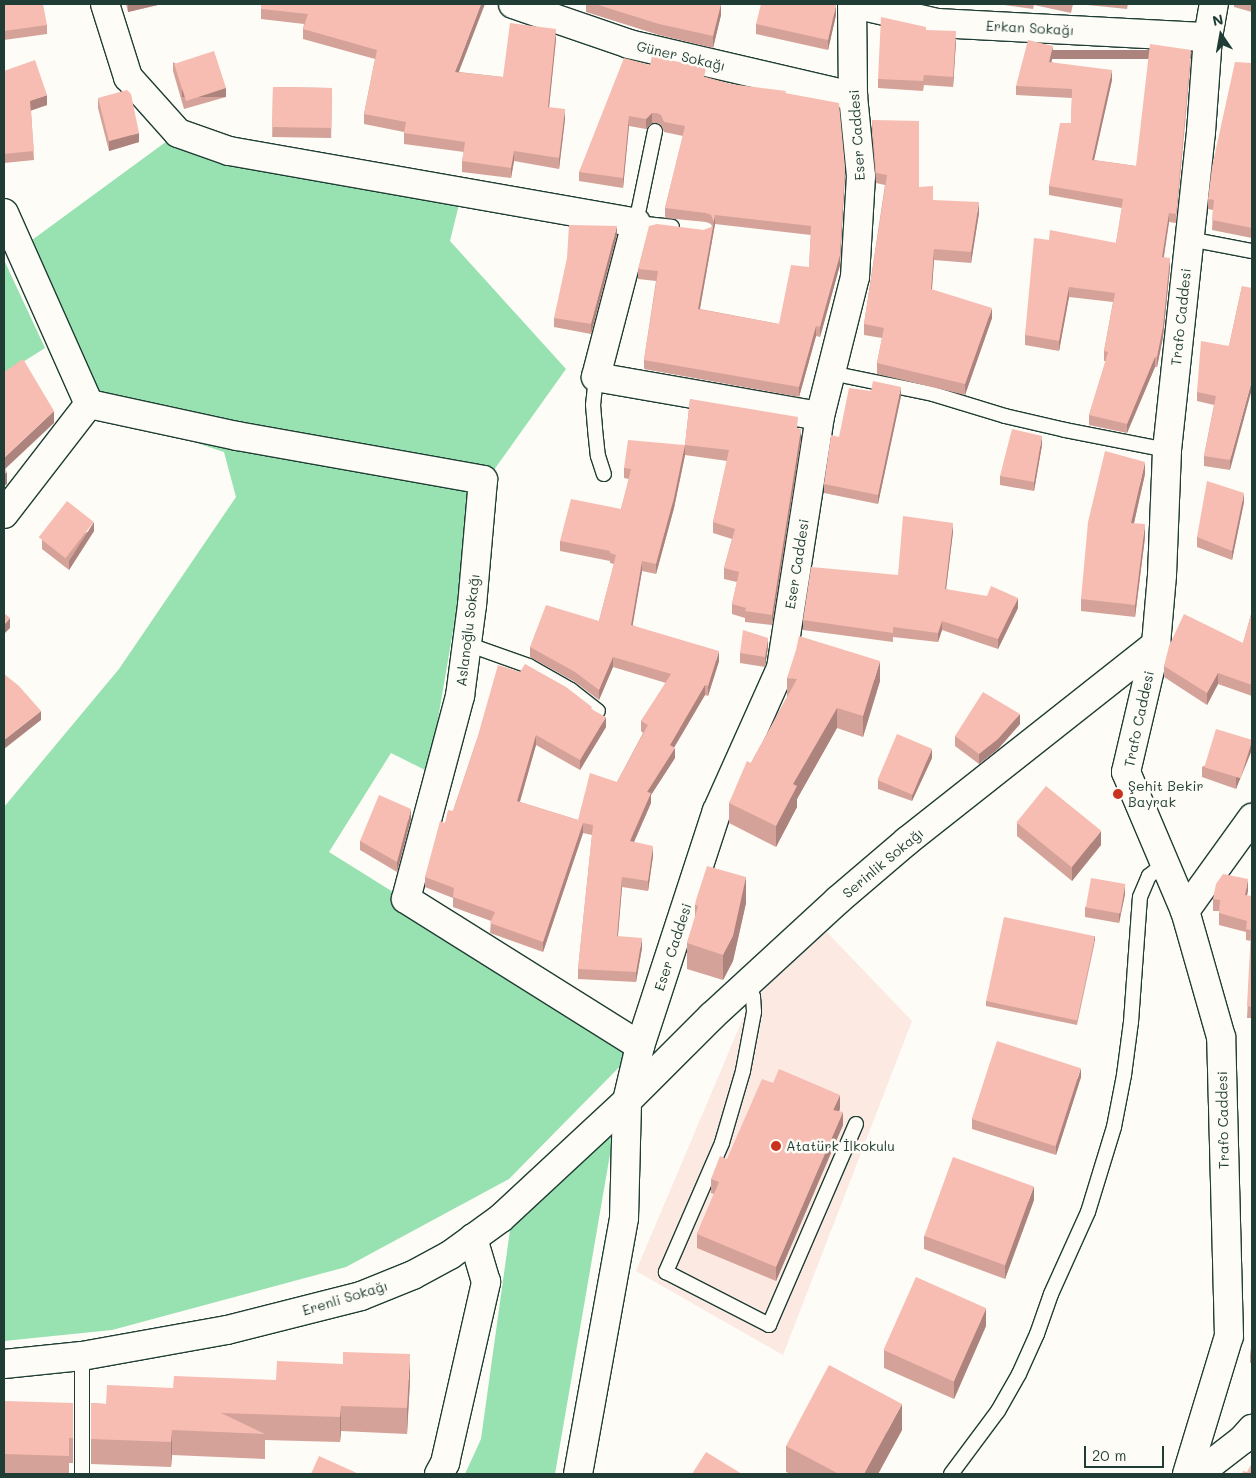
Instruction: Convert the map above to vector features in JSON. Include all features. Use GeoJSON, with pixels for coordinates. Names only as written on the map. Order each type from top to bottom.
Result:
{"type":"FeatureCollection","features":[{"type":"Feature","properties":{"kind":"street"},"geometry":{"type":"LineString","coordinates":[[105,4],[128,77],[178,133],[229,151],[636,223],[596,377],[820,416]]}},
{"type":"Feature","properties":{"kind":"street","name":"Güner Sokağı"},"geometry":{"type":"LineString","coordinates":[[513,4],[629,44],[853,96]]}},
{"type":"Feature","properties":{"kind":"street","name":"Eser Caddesi"},"geometry":{"type":"LineString","coordinates":[[578,1474],[624,1218],[627,1102],[640,1046],[717,811],[781,668],[820,416],[855,278],[862,176],[853,96],[853,4]]}},
{"type":"Feature","properties":{"kind":"street","name":"Erkan Sokağı"},"geometry":{"type":"LineString","coordinates":[[853,4],[937,23],[1208,37]]}},
{"type":"Feature","properties":{"kind":"street","name":"Trafo Caddesi"},"geometry":{"type":"LineString","coordinates":[[1187,1474],[1229,1336],[1221,1037],[1185,911],[1126,772],[1156,644],[1162,575],[1167,450],[1208,37],[1214,4]]}},
{"type":"Feature","properties":{"kind":"street"},"geometry":{"type":"LineString","coordinates":[[4,213],[89,404],[4,514]]}},
{"type":"Feature","properties":{"kind":"street","name":"Aslanoğlu Sokağı"},"geometry":{"type":"LineString","coordinates":[[89,404],[236,436],[483,480],[460,696],[406,899],[640,1046]]}},
{"type":"Feature","properties":{"kind":"street","name":"Serinlik Sokağı"},"geometry":{"type":"LineString","coordinates":[[627,1102],[712,1016],[838,900],[907,842],[1156,644]]}},
{"type":"Feature","properties":{"kind":"street"},"geometry":{"type":"LineString","coordinates":[[1185,911],[1252,818]]}},
{"type":"Feature","properties":{"kind":"street","name":"Erenli Sokağı"},"geometry":{"type":"LineString","coordinates":[[4,1364],[82,1356],[227,1330],[361,1296],[414,1275],[450,1255],[501,1218],[627,1102]]}},
{"type":"Feature","properties":{"kind":"street"},"geometry":{"type":"LineString","coordinates":[[439,1474],[445,1462],[486,1282],[473,1238]]}},
{"type":"Feature","properties":{"kind":"street"},"geometry":{"type":"LineString","coordinates":[[1198,1474],[1242,1440],[1252,1429]]}},
{"type":"Feature","properties":{"kind":"lane"},"geometry":{"type":"LineString","coordinates":[[655,131],[636,223],[685,229]]}},
{"type":"Feature","properties":{"kind":"lane"},"geometry":{"type":"LineString","coordinates":[[1189,239],[1252,250]]}},
{"type":"Feature","properties":{"kind":"lane"},"geometry":{"type":"LineString","coordinates":[[831,373],[933,394],[1006,416],[1065,430],[1167,450]]}},
{"type":"Feature","properties":{"kind":"lane"},"geometry":{"type":"LineString","coordinates":[[596,377],[593,405],[598,456],[604,474]]}},
{"type":"Feature","properties":{"kind":"lane"},"geometry":{"type":"LineString","coordinates":[[467,644],[529,666],[571,690],[598,711]]}},
{"type":"Feature","properties":{"kind":"lane"},"geometry":{"type":"LineString","coordinates":[[952,1474],[998,1412],[1019,1374],[1037,1334],[1051,1294],[1088,1212],[1114,1127],[1124,1075],[1131,1022],[1140,897],[1149,876],[1165,863]]}},
{"type":"Feature","properties":{"kind":"lane"},"geometry":{"type":"LineString","coordinates":[[748,983],[754,997],[754,1012],[743,1071],[722,1143],[666,1272],[769,1325],[856,1124]]}},
{"type":"Feature","properties":{"kind":"lane"},"geometry":{"type":"LineString","coordinates":[[82,1356],[82,1474]]}},
{"type":"Feature","properties":{"kind":"shaded area","name":"Atatürk İlkokulu"},"geometry":{"type":"Polygon","coordinates":[[[821,926],[912,1021],[783,1355],[636,1271],[747,1009],[821,926]]]}},
{"type":"Feature","properties":{"kind":"green space"},"geometry":{"type":"Polygon","coordinates":[[[178,133],[463,188],[450,241],[566,369],[476,495],[429,772],[391,753],[329,852],[640,1046],[509,1179],[346,1267],[112,1330],[4,1341],[4,807],[119,669],[236,497],[224,452],[103,412],[32,240],[178,133]]]}},
{"type":"Feature","properties":{"kind":"green space"},"geometry":{"type":"Polygon","coordinates":[[[4,260],[45,348],[4,374],[4,260]]]}},
{"type":"Feature","properties":{"kind":"green space"},"geometry":{"type":"Polygon","coordinates":[[[614,1131],[555,1474],[465,1474],[481,1439],[510,1230],[614,1131]]]}},
{"type":"Feature","properties":{"kind":"building"},"geometry":{"type":"Polygon","coordinates":[[[4,4],[43,4],[47,25],[4,31],[4,4]]]}},
{"type":"Feature","properties":{"kind":"building"},"geometry":{"type":"Polygon","coordinates":[[[261,4],[481,4],[455,72],[503,77],[510,23],[556,29],[548,107],[565,109],[559,158],[514,151],[511,168],[462,161],[465,142],[404,133],[406,122],[364,114],[377,50],[303,29],[308,14],[261,9],[261,4]]]}},
{"type":"Feature","properties":{"kind":"building"},"geometry":{"type":"Polygon","coordinates":[[[595,4],[721,4],[713,36],[659,24],[595,4]]]}},
{"type":"Feature","properties":{"kind":"building"},"geometry":{"type":"Polygon","coordinates":[[[761,4],[836,5],[828,40],[756,24],[761,4]]]}},
{"type":"Feature","properties":{"kind":"building"},"geometry":{"type":"Polygon","coordinates":[[[881,17],[926,27],[926,30],[956,31],[953,77],[924,75],[923,81],[878,79],[881,17]]]}},
{"type":"Feature","properties":{"kind":"building"},"geometry":{"type":"Polygon","coordinates":[[[1028,40],[1053,46],[1049,62],[1112,70],[1092,160],[1136,166],[1150,44],[1191,50],[1176,214],[1169,213],[1162,257],[1170,258],[1163,327],[1157,357],[1155,357],[1127,424],[1089,415],[1108,352],[1104,351],[1115,293],[1069,287],[1059,341],[1025,335],[1034,238],[1049,240],[1050,230],[1116,243],[1123,199],[1049,186],[1060,123],[1071,123],[1072,89],[1016,86],[1028,40]]]}},
{"type":"Feature","properties":{"kind":"building"},"geometry":{"type":"Polygon","coordinates":[[[214,51],[226,88],[186,101],[174,64],[214,51]]]}},
{"type":"Feature","properties":{"kind":"building"},"geometry":{"type":"Polygon","coordinates":[[[652,56],[706,68],[704,77],[730,84],[786,91],[785,93],[839,103],[845,167],[840,255],[820,327],[816,326],[799,387],[644,360],[658,271],[638,269],[649,226],[657,224],[704,230],[712,227],[714,223],[698,309],[779,324],[791,265],[809,267],[811,226],[715,215],[714,222],[711,215],[706,213],[665,208],[685,126],[664,122],[661,115],[657,113],[652,113],[646,119],[629,116],[623,178],[579,172],[624,58],[650,65],[652,56]]]}},
{"type":"Feature","properties":{"kind":"building"},"geometry":{"type":"Polygon","coordinates":[[[35,60],[47,95],[30,101],[34,151],[4,154],[4,71],[35,60]]]}},
{"type":"Feature","properties":{"kind":"building"},"geometry":{"type":"Polygon","coordinates":[[[1235,62],[1252,63],[1252,228],[1212,220],[1214,200],[1208,199],[1212,167],[1235,62]]]}},
{"type":"Feature","properties":{"kind":"building"},"geometry":{"type":"Polygon","coordinates":[[[273,87],[332,88],[331,128],[272,127],[273,87]]]}},
{"type":"Feature","properties":{"kind":"building"},"geometry":{"type":"Polygon","coordinates":[[[127,90],[131,94],[139,133],[109,141],[98,98],[127,90]]]}},
{"type":"Feature","properties":{"kind":"building"},"geometry":{"type":"Polygon","coordinates":[[[872,120],[919,121],[919,187],[933,186],[933,200],[979,202],[971,252],[934,249],[931,289],[992,308],[965,384],[877,363],[884,328],[864,324],[887,175],[876,173],[872,120]]]}},
{"type":"Feature","properties":{"kind":"building"},"geometry":{"type":"Polygon","coordinates":[[[569,225],[617,226],[591,324],[554,318],[567,258],[569,225]]]}},
{"type":"Feature","properties":{"kind":"building"},"geometry":{"type":"Polygon","coordinates":[[[1242,286],[1252,288],[1252,380],[1230,460],[1204,456],[1216,396],[1197,392],[1201,341],[1229,346],[1242,286]]]}},
{"type":"Feature","properties":{"kind":"building"},"geometry":{"type":"Polygon","coordinates":[[[23,359],[54,411],[4,458],[4,372],[23,359]]]}},
{"type":"Feature","properties":{"kind":"building"},"geometry":{"type":"Polygon","coordinates":[[[873,381],[901,387],[878,495],[824,484],[831,435],[839,437],[849,388],[871,391],[873,381]]]}},
{"type":"Feature","properties":{"kind":"building"},"geometry":{"type":"Polygon","coordinates":[[[690,399],[798,417],[797,428],[801,429],[772,615],[745,611],[746,608],[732,604],[739,572],[724,568],[735,529],[713,522],[729,450],[685,445],[690,399]]]}},
{"type":"Feature","properties":{"kind":"building"},"geometry":{"type":"Polygon","coordinates":[[[1012,429],[1042,436],[1034,482],[1000,476],[1012,429]]]}},
{"type":"Feature","properties":{"kind":"building"},"geometry":{"type":"Polygon","coordinates":[[[628,440],[685,445],[674,498],[656,564],[642,561],[631,625],[719,651],[708,686],[705,685],[670,745],[675,748],[647,792],[651,793],[630,841],[653,846],[648,881],[622,877],[617,936],[642,938],[636,972],[578,969],[593,825],[583,823],[543,942],[490,923],[495,912],[453,897],[454,888],[425,877],[440,821],[445,823],[448,810],[453,811],[477,739],[498,665],[520,672],[525,664],[566,687],[592,707],[591,709],[606,717],[580,760],[536,735],[517,801],[578,820],[590,773],[617,782],[648,725],[641,721],[671,674],[613,657],[599,690],[575,672],[530,647],[546,605],[599,621],[616,555],[610,553],[610,551],[560,541],[571,499],[621,509],[631,469],[624,468],[628,440]]]}},
{"type":"Feature","properties":{"kind":"building"},"geometry":{"type":"Polygon","coordinates":[[[1105,451],[1145,462],[1131,523],[1145,524],[1135,605],[1081,599],[1088,522],[1105,451]]]}},
{"type":"Feature","properties":{"kind":"building"},"geometry":{"type":"Polygon","coordinates":[[[1207,481],[1244,493],[1232,551],[1197,537],[1207,481]]]}},
{"type":"Feature","properties":{"kind":"building"},"geometry":{"type":"Polygon","coordinates":[[[67,501],[94,522],[65,558],[39,537],[67,501]]]}},
{"type":"Feature","properties":{"kind":"building"},"geometry":{"type":"Polygon","coordinates":[[[903,516],[953,523],[945,589],[987,596],[991,586],[1018,598],[998,639],[942,621],[938,633],[893,627],[893,633],[803,620],[811,567],[898,575],[903,516]]]}},
{"type":"Feature","properties":{"kind":"building"},"geometry":{"type":"Polygon","coordinates":[[[1252,611],[1252,685],[1218,673],[1207,693],[1164,666],[1169,646],[1184,614],[1243,643],[1252,611]]]}},
{"type":"Feature","properties":{"kind":"building"},"geometry":{"type":"Polygon","coordinates":[[[4,613],[10,618],[4,625],[4,613]]]}},
{"type":"Feature","properties":{"kind":"building"},"geometry":{"type":"Polygon","coordinates":[[[743,630],[768,638],[765,657],[740,653],[743,630]]]}},
{"type":"Feature","properties":{"kind":"building"},"geometry":{"type":"Polygon","coordinates":[[[799,636],[880,661],[863,716],[837,708],[793,784],[797,786],[776,826],[729,803],[747,761],[751,763],[797,679],[787,678],[799,636]]]}},
{"type":"Feature","properties":{"kind":"building"},"geometry":{"type":"Polygon","coordinates":[[[4,674],[19,686],[41,711],[4,740],[4,674]]]}},
{"type":"Feature","properties":{"kind":"building"},"geometry":{"type":"Polygon","coordinates":[[[983,692],[1020,714],[998,739],[979,754],[955,736],[983,692]]]}},
{"type":"Feature","properties":{"kind":"building"},"geometry":{"type":"Polygon","coordinates":[[[1216,729],[1252,740],[1241,778],[1204,767],[1216,729]]]}},
{"type":"Feature","properties":{"kind":"building"},"geometry":{"type":"Polygon","coordinates":[[[897,734],[932,749],[912,795],[877,780],[897,734]]]}},
{"type":"Feature","properties":{"kind":"building"},"geometry":{"type":"Polygon","coordinates":[[[1046,786],[1101,831],[1072,867],[1016,823],[1046,786]]]}},
{"type":"Feature","properties":{"kind":"building"},"geometry":{"type":"Polygon","coordinates":[[[379,795],[411,809],[397,862],[360,841],[379,795]]]}},
{"type":"Feature","properties":{"kind":"building"},"geometry":{"type":"Polygon","coordinates":[[[707,866],[746,877],[733,936],[723,955],[687,943],[698,906],[695,905],[696,900],[707,866]]]}},
{"type":"Feature","properties":{"kind":"building"},"geometry":{"type":"Polygon","coordinates":[[[1223,874],[1248,879],[1245,895],[1252,896],[1252,1007],[1247,1006],[1251,930],[1246,929],[1247,921],[1219,913],[1220,900],[1213,899],[1216,884],[1223,874]]]}},
{"type":"Feature","properties":{"kind":"building"},"geometry":{"type":"Polygon","coordinates":[[[1091,878],[1125,884],[1120,914],[1086,908],[1091,878]]]}},
{"type":"Feature","properties":{"kind":"building"},"geometry":{"type":"Polygon","coordinates":[[[1004,917],[1095,936],[1077,1020],[986,1001],[1004,917]]]}},
{"type":"Feature","properties":{"kind":"building"},"geometry":{"type":"Polygon","coordinates":[[[997,1041],[1081,1068],[1055,1146],[972,1119],[997,1041]]]}},
{"type":"Feature","properties":{"kind":"building"},"geometry":{"type":"Polygon","coordinates":[[[779,1069],[840,1095],[833,1110],[843,1112],[776,1267],[697,1234],[719,1182],[711,1179],[720,1156],[727,1159],[762,1079],[773,1083],[779,1069]]]}},
{"type":"Feature","properties":{"kind":"building"},"geometry":{"type":"Polygon","coordinates":[[[953,1157],[1034,1186],[1005,1265],[924,1236],[953,1157]]]}},
{"type":"Feature","properties":{"kind":"building"},"geometry":{"type":"Polygon","coordinates":[[[916,1277],[986,1308],[954,1381],[883,1350],[916,1277]]]}},
{"type":"Feature","properties":{"kind":"building"},"geometry":{"type":"Polygon","coordinates":[[[343,1352],[410,1354],[407,1408],[341,1406],[340,1417],[221,1413],[265,1434],[172,1430],[171,1442],[91,1439],[91,1403],[106,1404],[107,1385],[173,1388],[174,1376],[276,1380],[277,1361],[343,1364],[343,1352]]]}},
{"type":"Feature","properties":{"kind":"building"},"geometry":{"type":"Polygon","coordinates":[[[829,1365],[902,1404],[864,1474],[839,1474],[786,1446],[829,1365]]]}},
{"type":"Feature","properties":{"kind":"building"},"geometry":{"type":"Polygon","coordinates":[[[5,1401],[73,1403],[73,1438],[69,1438],[69,1456],[4,1454],[5,1401]]]}},
{"type":"Feature","properties":{"kind":"building"},"geometry":{"type":"Polygon","coordinates":[[[706,1452],[742,1474],[692,1474],[706,1452]]]}},
{"type":"Feature","properties":{"kind":"building"},"geometry":{"type":"Polygon","coordinates":[[[319,1456],[359,1474],[311,1474],[319,1456]]]}},
{"type":"Feature","properties":{"kind":"building"},"geometry":{"type":"Polygon","coordinates":[[[1252,1463],[1252,1474],[1242,1474],[1243,1471],[1247,1472],[1252,1463]]]}},
{"type":"Feature","properties":{"kind":"place","name":"Şehit Bekir Bayrak"},"geometry":{"type":"Point","coordinates":[1118,794]}},
{"type":"Feature","properties":{"kind":"place","name":"Atatürk İlkokulu"},"geometry":{"type":"Point","coordinates":[776,1146]}}]}
